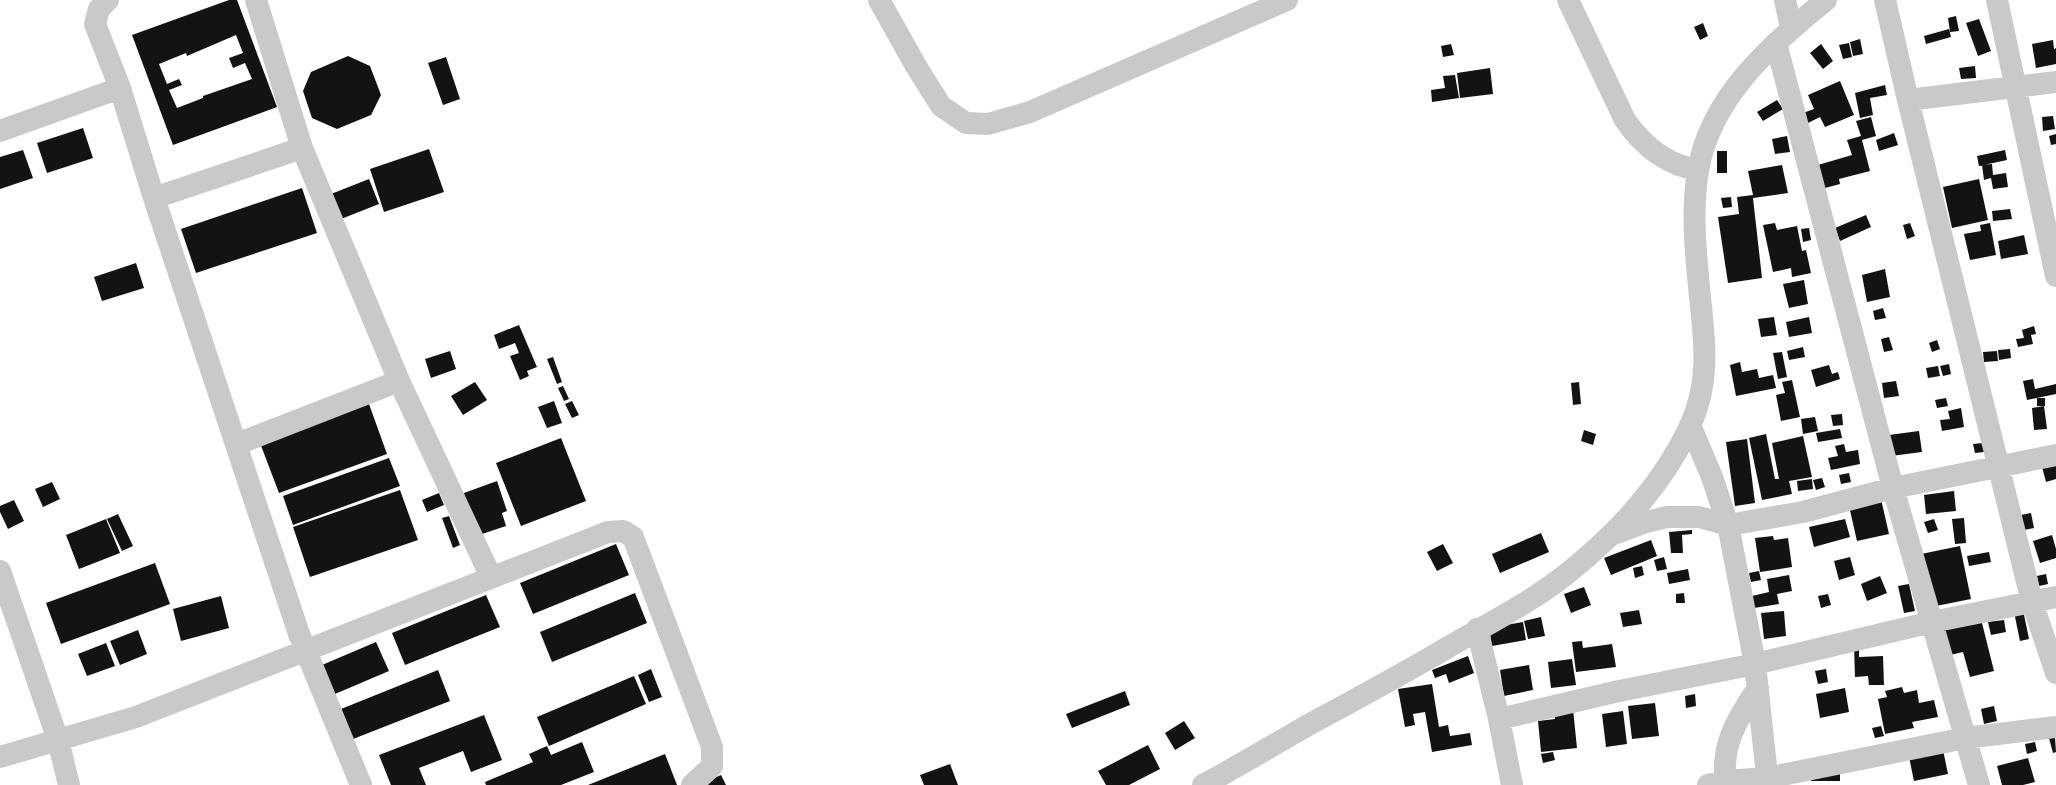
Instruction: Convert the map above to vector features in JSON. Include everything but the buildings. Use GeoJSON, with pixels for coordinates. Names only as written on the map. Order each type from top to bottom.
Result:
{"type":"FeatureCollection","features":[{"type":"Feature","properties":{"kind":"street"},"geometry":{"type":"LineString","coordinates":[[108,0],[99,9],[95,24],[120,88],[154,198],[305,650],[361,785]]}},
{"type":"Feature","properties":{"kind":"street"},"geometry":{"type":"LineString","coordinates":[[256,0],[302,148],[399,381],[491,577]]}},
{"type":"Feature","properties":{"kind":"street"},"geometry":{"type":"LineString","coordinates":[[879,0],[941,106],[966,123],[988,124],[1030,112],[1287,0]]}},
{"type":"Feature","properties":{"kind":"street"},"geometry":{"type":"LineString","coordinates":[[1568,0],[1625,120],[1637,137],[1668,161],[1685,168],[1698,170]]}},
{"type":"Feature","properties":{"kind":"street"},"geometry":{"type":"LineString","coordinates":[[1785,0],[1784,36],[1893,488],[1979,785]]}},
{"type":"Feature","properties":{"kind":"street"},"geometry":{"type":"LineString","coordinates":[[1203,785],[1381,687],[1522,604],[1563,577],[1610,536],[1661,477],[1690,425],[1704,377],[1706,345],[1694,208],[1698,170],[1711,126],[1728,96],[1784,36],[1826,0]]}},
{"type":"Feature","properties":{"kind":"street"},"geometry":{"type":"LineString","coordinates":[[1885,0],[2032,602],[2056,673]]}},
{"type":"Feature","properties":{"kind":"street"},"geometry":{"type":"LineString","coordinates":[[1997,0],[2056,276]]}},
{"type":"Feature","properties":{"kind":"street"},"geometry":{"type":"LineString","coordinates":[[1908,100],[2056,82]]}},
{"type":"Feature","properties":{"kind":"street"},"geometry":{"type":"LineString","coordinates":[[0,131],[120,88]]}},
{"type":"Feature","properties":{"kind":"street"},"geometry":{"type":"LineString","coordinates":[[154,198],[302,148]]}},
{"type":"Feature","properties":{"kind":"street"},"geometry":{"type":"LineString","coordinates":[[237,444],[399,381]]}},
{"type":"Feature","properties":{"kind":"street"},"geometry":{"type":"LineString","coordinates":[[1690,425],[1712,477],[1728,525],[1755,664],[1767,781]]}},
{"type":"Feature","properties":{"kind":"street"},"geometry":{"type":"LineString","coordinates":[[1610,536],[1646,522],[1667,517],[1699,518],[1728,525],[1803,512],[1893,488],[2056,455]]}},
{"type":"Feature","properties":{"kind":"street"},"geometry":{"type":"LineString","coordinates":[[0,757],[136,717],[608,532],[623,531],[633,537],[712,747],[712,766],[692,785]]}},
{"type":"Feature","properties":{"kind":"street"},"geometry":{"type":"LineString","coordinates":[[0,571],[58,740],[69,785]]}},
{"type":"Feature","properties":{"kind":"street"},"geometry":{"type":"LineString","coordinates":[[1499,719],[1619,691],[1755,664],[1932,622],[2056,597]]}},
{"type":"Feature","properties":{"kind":"street"},"geometry":{"type":"LineString","coordinates":[[1477,629],[1512,785]]}},
{"type":"Feature","properties":{"kind":"street"},"geometry":{"type":"LineString","coordinates":[[1758,688],[1735,722],[1725,755],[1720,784],[1767,781],[1965,738],[2056,726]]}}]}
